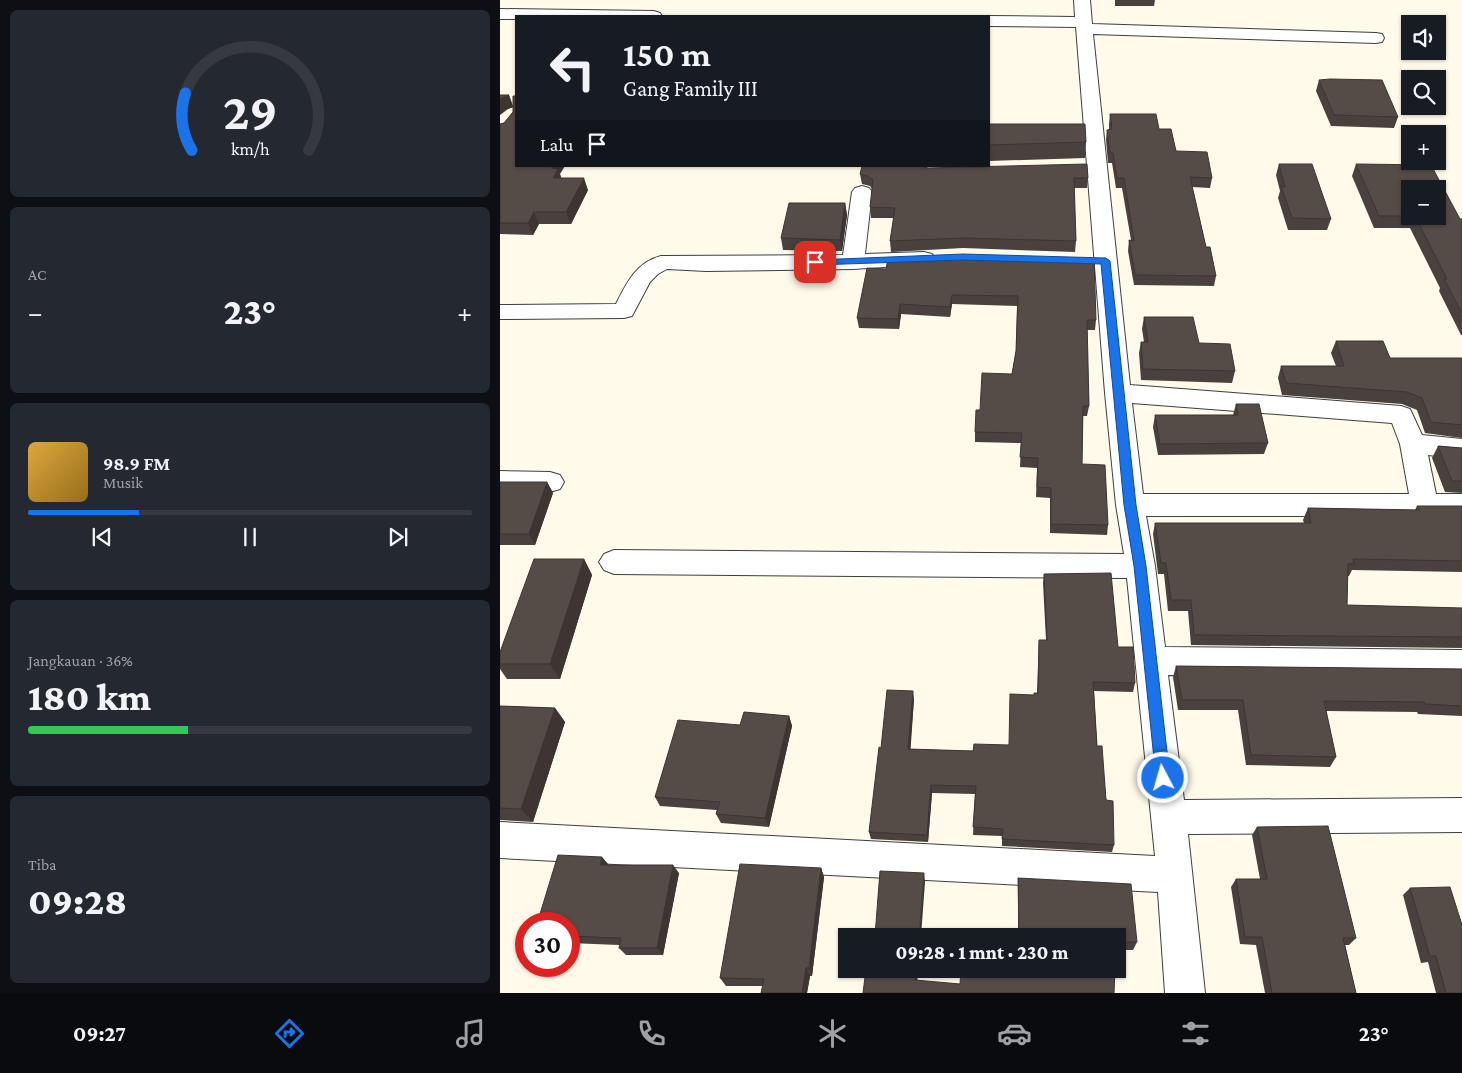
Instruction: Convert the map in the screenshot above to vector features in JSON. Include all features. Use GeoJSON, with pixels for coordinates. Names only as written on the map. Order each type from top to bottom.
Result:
{"type":"FeatureCollection","features":[{"type":"Feature","properties":{"kind":"street"},"geometry":{"type":"LineString","coordinates":[[500,14],[577,15]]}},
{"type":"Feature","properties":{"kind":"street"},"geometry":{"type":"LineString","coordinates":[[990,21],[1083,17],[1376,38]]}},
{"type":"Feature","properties":{"kind":"street"},"geometry":{"type":"LineString","coordinates":[[1083,17],[1086,166],[1096,261],[1118,394],[1130,505],[1140,566],[1175,875],[1185,993]]}},
{"type":"Feature","properties":{"kind":"street"},"geometry":{"type":"LineString","coordinates":[[854,262],[862,192]]}},
{"type":"Feature","properties":{"kind":"street"},"geometry":{"type":"LineString","coordinates":[[500,312],[624,311],[642,276],[657,264],[668,262],[701,264],[854,262],[943,258]]}},
{"type":"Feature","properties":{"kind":"street"},"geometry":{"type":"LineString","coordinates":[[1118,394],[1401,416],[1413,444],[1424,503]]}},
{"type":"Feature","properties":{"kind":"street"},"geometry":{"type":"LineString","coordinates":[[1413,444],[1462,449]]}},
{"type":"Feature","properties":{"kind":"street"},"geometry":{"type":"LineString","coordinates":[[500,481],[550,482]]}},
{"type":"Feature","properties":{"kind":"street"},"geometry":{"type":"LineString","coordinates":[[1130,505],[1462,504]]}},
{"type":"Feature","properties":{"kind":"street"},"geometry":{"type":"LineString","coordinates":[[614,562],[1140,566]]}},
{"type":"Feature","properties":{"kind":"street"},"geometry":{"type":"LineString","coordinates":[[1150,661],[1462,664]]}},
{"type":"Feature","properties":{"kind":"street"},"geometry":{"type":"LineString","coordinates":[[1167,817],[1462,815]]}},
{"type":"Feature","properties":{"kind":"street"},"geometry":{"type":"LineString","coordinates":[[500,840],[1175,875]]}},
{"type":"Feature","properties":{"kind":"building"},"geometry":{"type":"Polygon","coordinates":[[[1319,80],[1382,80],[1398,117],[1334,115],[1319,80]]]}},
{"type":"Feature","properties":{"kind":"building"},"geometry":{"type":"Polygon","coordinates":[[[500,95],[509,95],[500,100],[500,95]]]}},
{"type":"Feature","properties":{"kind":"building"},"geometry":{"type":"Polygon","coordinates":[[[513,96],[515,96],[515,167],[552,167],[558,169],[553,178],[584,178],[566,212],[534,212],[528,223],[500,223],[500,124],[504,123],[513,112],[513,96]]]}},
{"type":"Feature","properties":{"kind":"building"},"geometry":{"type":"Polygon","coordinates":[[[1110,114],[1156,114],[1159,129],[1171,129],[1176,151],[1207,152],[1212,178],[1190,177],[1206,247],[1210,247],[1216,276],[1135,275],[1129,240],[1134,241],[1124,178],[1117,178],[1113,153],[1110,153],[1107,130],[1112,129],[1110,114]]]}},
{"type":"Feature","properties":{"kind":"building"},"geometry":{"type":"Polygon","coordinates":[[[990,124],[1085,124],[1086,142],[990,145],[990,124]]]}},
{"type":"Feature","properties":{"kind":"building"},"geometry":{"type":"Polygon","coordinates":[[[1087,164],[1088,178],[1074,178],[1076,241],[963,238],[890,241],[895,208],[870,207],[873,180],[868,176],[860,174],[862,167],[1087,164]]]}},
{"type":"Feature","properties":{"kind":"building"},"geometry":{"type":"Polygon","coordinates":[[[1279,164],[1312,164],[1331,219],[1292,218],[1281,186],[1285,187],[1279,164]]]}},
{"type":"Feature","properties":{"kind":"building"},"geometry":{"type":"Polygon","coordinates":[[[1356,164],[1401,165],[1401,170],[1434,170],[1439,180],[1401,180],[1401,216],[1379,216],[1356,164]]]}},
{"type":"Feature","properties":{"kind":"building"},"geometry":{"type":"Polygon","coordinates":[[[1446,193],[1460,219],[1462,219],[1462,313],[1444,279],[1447,279],[1420,225],[1446,225],[1446,193]]]}},
{"type":"Feature","properties":{"kind":"building"},"geometry":{"type":"Polygon","coordinates":[[[789,203],[845,203],[840,240],[781,238],[789,203]]]}},
{"type":"Feature","properties":{"kind":"building"},"geometry":{"type":"Polygon","coordinates":[[[963,256],[1094,259],[1096,320],[1087,320],[1089,406],[1083,406],[1082,464],[1105,465],[1108,525],[1051,524],[1051,488],[1037,487],[1038,458],[1020,457],[1022,433],[975,432],[976,410],[980,410],[982,373],[1012,374],[1016,351],[1018,296],[952,295],[950,307],[900,304],[898,319],[857,318],[867,268],[886,269],[888,259],[963,256]]]}},
{"type":"Feature","properties":{"kind":"building"},"geometry":{"type":"Polygon","coordinates":[[[1144,317],[1193,317],[1199,343],[1230,344],[1235,371],[1143,369],[1141,342],[1148,342],[1144,317]]]}},
{"type":"Feature","properties":{"kind":"building"},"geometry":{"type":"Polygon","coordinates":[[[1336,341],[1383,341],[1390,358],[1462,358],[1462,425],[1431,422],[1422,398],[1407,392],[1286,383],[1281,366],[1344,366],[1336,341]]]}},
{"type":"Feature","properties":{"kind":"building"},"geometry":{"type":"Polygon","coordinates":[[[1236,404],[1259,404],[1268,443],[1160,444],[1155,415],[1238,415],[1236,404]]]}},
{"type":"Feature","properties":{"kind":"building"},"geometry":{"type":"Polygon","coordinates":[[[1438,446],[1462,448],[1462,481],[1452,481],[1438,446]]]}},
{"type":"Feature","properties":{"kind":"building"},"geometry":{"type":"Polygon","coordinates":[[[500,482],[547,482],[529,534],[500,534],[500,482]]]}},
{"type":"Feature","properties":{"kind":"building"},"geometry":{"type":"Polygon","coordinates":[[[1417,506],[1462,506],[1462,561],[1353,559],[1354,564],[1348,564],[1347,605],[1462,608],[1462,637],[1194,635],[1191,600],[1171,600],[1166,563],[1161,563],[1155,523],[1311,523],[1308,508],[1419,510],[1417,506]]]}},
{"type":"Feature","properties":{"kind":"building"},"geometry":{"type":"Polygon","coordinates":[[[534,559],[584,559],[550,664],[500,664],[500,652],[534,559]]]}},
{"type":"Feature","properties":{"kind":"building"},"geometry":{"type":"Polygon","coordinates":[[[1111,573],[1118,647],[1133,647],[1135,683],[1093,682],[1097,746],[1102,746],[1106,800],[1113,801],[1114,845],[1002,839],[1003,829],[973,827],[976,786],[931,785],[927,835],[869,832],[887,690],[913,691],[908,749],[973,751],[974,744],[1009,745],[1010,694],[1034,695],[1034,693],[1038,693],[1039,640],[1047,640],[1044,574],[1111,573]]]}},
{"type":"Feature","properties":{"kind":"building"},"geometry":{"type":"Polygon","coordinates":[[[1176,666],[1462,669],[1462,706],[1425,704],[1424,702],[1324,701],[1336,757],[1251,755],[1243,700],[1182,700],[1176,666]]]}},
{"type":"Feature","properties":{"kind":"building"},"geometry":{"type":"Polygon","coordinates":[[[500,706],[555,708],[521,809],[500,808],[500,706]]]}},
{"type":"Feature","properties":{"kind":"building"},"geometry":{"type":"Polygon","coordinates":[[[744,712],[789,716],[765,818],[716,814],[720,802],[655,797],[678,720],[740,725],[744,712]]]}},
{"type":"Feature","properties":{"kind":"building"},"geometry":{"type":"Polygon","coordinates":[[[1328,826],[1356,938],[1343,938],[1356,993],[1272,993],[1262,937],[1245,937],[1236,879],[1267,879],[1257,827],[1328,826]]]}},
{"type":"Feature","properties":{"kind":"building"},"geometry":{"type":"Polygon","coordinates":[[[558,855],[602,857],[600,865],[673,865],[657,948],[619,948],[621,938],[580,936],[580,912],[541,912],[558,855]]]}},
{"type":"Feature","properties":{"kind":"building"},"geometry":{"type":"Polygon","coordinates":[[[740,864],[821,868],[809,968],[806,968],[802,993],[761,993],[764,979],[720,978],[740,864]]]}},
{"type":"Feature","properties":{"kind":"building"},"geometry":{"type":"Polygon","coordinates":[[[880,871],[924,873],[920,928],[876,928],[880,871]]]}},
{"type":"Feature","properties":{"kind":"building"},"geometry":{"type":"Polygon","coordinates":[[[1018,878],[1131,884],[1137,942],[1126,942],[1126,928],[1019,928],[1018,878]]]}},
{"type":"Feature","properties":{"kind":"building"},"geometry":{"type":"Polygon","coordinates":[[[1450,887],[1462,925],[1462,993],[1446,993],[1436,956],[1430,956],[1410,888],[1450,887]]]}},
{"type":"Feature","properties":{"kind":"building"},"geometry":{"type":"Polygon","coordinates":[[[865,978],[915,978],[915,980],[960,984],[960,978],[1115,978],[1114,993],[863,993],[865,978]]]}},
{"type":"Feature","properties":{"kind":"route"},"geometry":{"type":"LineString","coordinates":[[815,262],[963,257],[1106,261],[1130,505],[1140,566],[1163,778]]}}]}
